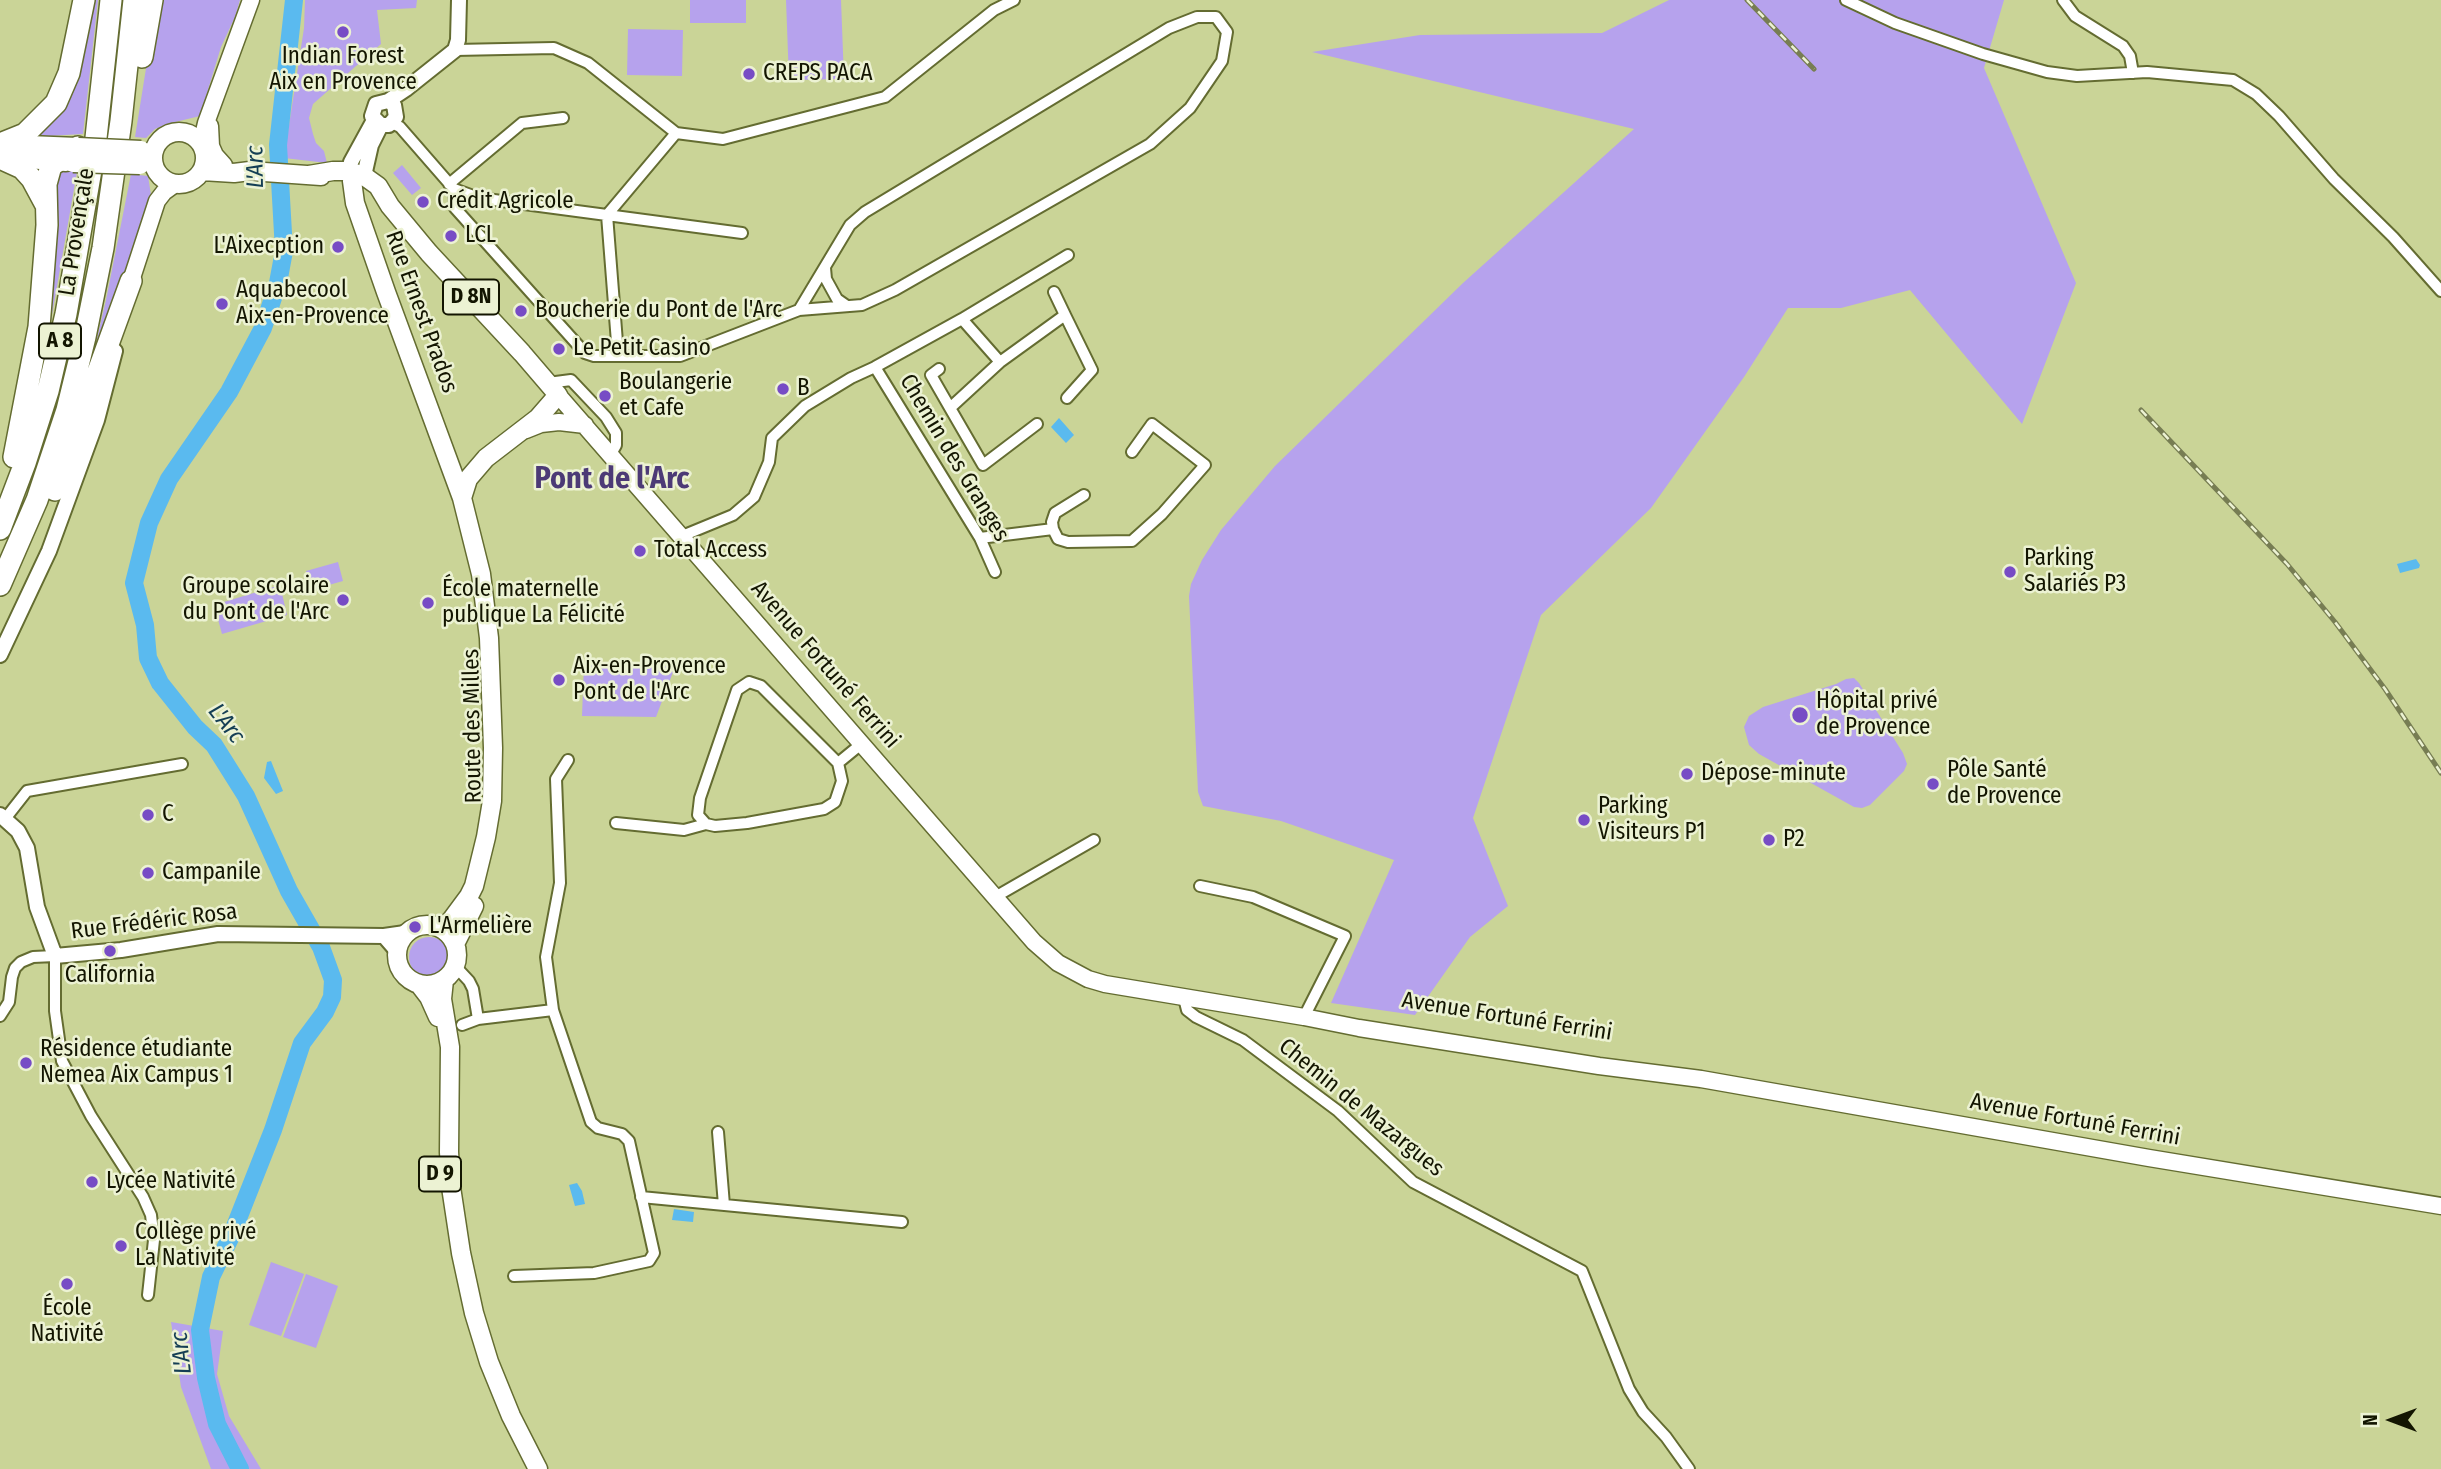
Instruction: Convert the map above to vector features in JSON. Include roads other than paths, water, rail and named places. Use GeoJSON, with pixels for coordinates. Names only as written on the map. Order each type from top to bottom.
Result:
{"type":"FeatureCollection","features":[{"type":"Feature","properties":{"kind":"highway"},"geometry":{"type":"LineString","coordinates":[[0,144],[25,134],[56,103],[69,73],[84,0]]}},
{"type":"Feature","properties":{"kind":"highway","name":"La Provençale"},"geometry":{"type":"LineString","coordinates":[[0,529],[48,391],[66,314],[94,147],[111,0]]}},
{"type":"Feature","properties":{"kind":"highway","name":"La Provençale"},"geometry":{"type":"LineString","coordinates":[[0,585],[37,500],[67,410],[85,337],[103,248],[121,121],[134,0]]}},
{"type":"Feature","properties":{"kind":"highway"},"geometry":{"type":"LineString","coordinates":[[103,248],[121,172],[152,0]]}},
{"type":"Feature","properties":{"kind":"highway"},"geometry":{"type":"LineString","coordinates":[[0,157],[22,168],[32,179],[47,206]]}},
{"type":"Feature","properties":{"kind":"highway"},"geometry":{"type":"LineString","coordinates":[[0,499],[17,445],[39,327],[46,249],[46,184],[51,166],[69,157]]}},
{"type":"Feature","properties":{"kind":"highway"},"geometry":{"type":"LineString","coordinates":[[0,601],[29,551],[50,503],[131,281]]}},
{"type":"Feature","properties":{"kind":"main road"},"geometry":{"type":"LineString","coordinates":[[147,157],[164,180],[175,184],[191,182],[251,0]]}},
{"type":"Feature","properties":{"kind":"main road"},"geometry":{"type":"LineString","coordinates":[[147,157],[159,142],[172,133],[181,132],[203,140],[234,173],[250,171]]}},
{"type":"Feature","properties":{"kind":"main road"},"geometry":{"type":"LineString","coordinates":[[203,140],[209,133],[215,155],[224,164],[250,171],[355,176]]}},
{"type":"Feature","properties":{"kind":"main road"},"geometry":{"type":"LineString","coordinates":[[203,140],[224,164]]}},
{"type":"Feature","properties":{"kind":"main road"},"geometry":{"type":"LineString","coordinates":[[0,144],[69,157]]}},
{"type":"Feature","properties":{"kind":"main road"},"geometry":{"type":"LineString","coordinates":[[0,157],[147,157]]}},
{"type":"Feature","properties":{"kind":"main road"},"geometry":{"type":"LineString","coordinates":[[315,176],[348,193],[355,203]]}},
{"type":"Feature","properties":{"kind":"main road","name":"Rue Ernest Prados"},"geometry":{"type":"LineString","coordinates":[[355,176],[355,203],[444,446],[467,499]]}},
{"type":"Feature","properties":{"kind":"main road","name":"Avenue Fortuné Ferrini"},"geometry":{"type":"LineString","coordinates":[[355,176],[390,206],[429,253],[611,454],[860,745],[1046,954],[1070,970],[1105,984],[1184,998],[1304,1017],[1402,1024],[1591,1054],[1701,1079],[2441,1206]]}},
{"type":"Feature","properties":{"kind":"main road"},"geometry":{"type":"LineString","coordinates":[[131,281],[157,201],[175,184]]}},
{"type":"Feature","properties":{"kind":"main road"},"geometry":{"type":"LineString","coordinates":[[467,499],[468,479],[482,463],[538,418],[553,389]]}},
{"type":"Feature","properties":{"kind":"main road"},"geometry":{"type":"LineString","coordinates":[[517,434],[548,423],[585,425]]}},
{"type":"Feature","properties":{"kind":"main road"},"geometry":{"type":"LineString","coordinates":[[444,446],[457,459],[467,464],[482,463]]}},
{"type":"Feature","properties":{"kind":"main road","name":"Route des Milles"},"geometry":{"type":"LineString","coordinates":[[455,944],[482,888],[502,801],[495,634],[486,571],[467,499]]}},
{"type":"Feature","properties":{"kind":"main road","name":"Route des Milles"},"geometry":{"type":"LineString","coordinates":[[438,926],[449,923],[458,913],[474,886],[492,801],[498,733]]}},
{"type":"Feature","properties":{"kind":"main road"},"geometry":{"type":"LineString","coordinates":[[426,924],[438,926],[451,936],[455,944],[457,955],[453,973],[432,985],[419,984],[402,972],[397,962],[397,951],[405,933],[426,924]]}},
{"type":"Feature","properties":{"kind":"main road","name":"D 9"},"geometry":{"type":"LineString","coordinates":[[453,973],[442,999],[450,1047],[449,1152],[454,1214],[474,1313],[489,1362],[538,1469]]}},
{"type":"Feature","properties":{"kind":"main road","name":"D 9"},"geometry":{"type":"LineString","coordinates":[[419,984],[429,997],[441,1029],[439,1167],[451,1269],[469,1336],[485,1373],[512,1416]]}},
{"type":"Feature","properties":{"kind":"street"},"geometry":{"type":"LineString","coordinates":[[391,104],[455,50],[458,40],[459,0]]}},
{"type":"Feature","properties":{"kind":"street"},"geometry":{"type":"LineString","coordinates":[[455,50],[554,48],[587,63],[676,133],[723,139],[885,97],[994,10],[1014,0]]}},
{"type":"Feature","properties":{"kind":"street"},"geometry":{"type":"LineString","coordinates":[[1846,0],[1895,23],[1983,54],[2047,72],[2077,76],[2147,72],[2233,80],[2256,94],[2280,116],[2334,179],[2393,237],[2441,290]]}},
{"type":"Feature","properties":{"kind":"street"},"geometry":{"type":"LineString","coordinates":[[2063,0],[2075,16],[2123,46],[2130,56],[2133,73]]}},
{"type":"Feature","properties":{"kind":"street"},"geometry":{"type":"LineString","coordinates":[[451,187],[455,208],[585,354],[680,356],[799,310],[862,305],[895,290],[1150,144],[1190,108],[1222,61],[1227,33],[1216,17],[1197,17],[1169,28],[865,212],[850,225],[799,310]]}},
{"type":"Feature","properties":{"kind":"street"},"geometry":{"type":"LineString","coordinates":[[391,104],[379,102],[373,108],[382,122],[400,127],[451,187],[479,198],[742,233]]}},
{"type":"Feature","properties":{"kind":"street"},"geometry":{"type":"LineString","coordinates":[[355,176],[382,122],[396,117],[391,104]]}},
{"type":"Feature","properties":{"kind":"street"},"geometry":{"type":"LineString","coordinates":[[451,187],[522,123],[563,118]]}},
{"type":"Feature","properties":{"kind":"street"},"geometry":{"type":"LineString","coordinates":[[618,355],[607,215],[676,133]]}},
{"type":"Feature","properties":{"kind":"street","name":"Chemin des Granges"},"geometry":{"type":"LineString","coordinates":[[682,536],[733,516],[754,497],[769,461],[772,438],[805,406],[851,377],[875,367],[962,319],[1068,255]]}},
{"type":"Feature","properties":{"kind":"street"},"geometry":{"type":"LineString","coordinates":[[825,266],[826,279],[837,299],[847,306]]}},
{"type":"Feature","properties":{"kind":"street"},"geometry":{"type":"LineString","coordinates":[[0,655],[49,551],[97,420],[131,281]]}},
{"type":"Feature","properties":{"kind":"street"},"geometry":{"type":"LineString","coordinates":[[1054,292],[1092,370],[1067,398]]}},
{"type":"Feature","properties":{"kind":"street"},"geometry":{"type":"LineString","coordinates":[[950,408],[1000,362],[1065,315]]}},
{"type":"Feature","properties":{"kind":"street"},"geometry":{"type":"LineString","coordinates":[[962,319],[1000,362]]}},
{"type":"Feature","properties":{"kind":"street","name":"Chemin des Granges"},"geometry":{"type":"LineString","coordinates":[[875,367],[979,538],[995,572]]}},
{"type":"Feature","properties":{"kind":"street"},"geometry":{"type":"LineString","coordinates":[[939,369],[931,375],[983,465],[1038,424]]}},
{"type":"Feature","properties":{"kind":"street"},"geometry":{"type":"LineString","coordinates":[[553,389],[571,380],[606,417],[616,433],[616,444],[611,454]]}},
{"type":"Feature","properties":{"kind":"street"},"geometry":{"type":"LineString","coordinates":[[1084,495],[1055,513],[1052,522],[1058,539],[1068,542],[1132,541],[1162,514],[1205,465],[1152,424],[1132,452]]}},
{"type":"Feature","properties":{"kind":"street"},"geometry":{"type":"LineString","coordinates":[[979,538],[1053,529]]}},
{"type":"Feature","properties":{"kind":"street"},"geometry":{"type":"LineString","coordinates":[[616,823],[684,830],[706,824],[715,826],[747,823],[824,809],[835,802],[842,781],[838,763],[761,686],[749,682],[737,690],[700,798],[698,815],[706,824]]}},
{"type":"Feature","properties":{"kind":"street"},"geometry":{"type":"LineString","coordinates":[[838,763],[860,745]]}},
{"type":"Feature","properties":{"kind":"street"},"geometry":{"type":"LineString","coordinates":[[514,1276],[594,1273],[649,1261],[654,1253],[629,1141],[622,1134],[598,1128],[591,1122],[553,1010],[545,957],[560,883],[556,779],[568,760]]}},
{"type":"Feature","properties":{"kind":"street"},"geometry":{"type":"LineString","coordinates":[[148,1296],[154,1240],[151,1215],[143,1197],[91,1116],[62,1061],[55,1011],[55,956],[37,907],[27,848],[22,836],[2,817],[27,791],[181,764]]}},
{"type":"Feature","properties":{"kind":"street"},"geometry":{"type":"LineString","coordinates":[[995,897],[1094,841]]}},
{"type":"Feature","properties":{"kind":"street"},"geometry":{"type":"LineString","coordinates":[[1200,886],[1253,897],[1345,936],[1304,1017]]}},
{"type":"Feature","properties":{"kind":"street","name":"Rue Frédéric Rosa"},"geometry":{"type":"LineString","coordinates":[[55,956],[121,950],[218,934],[405,933]]}},
{"type":"Feature","properties":{"kind":"street"},"geometry":{"type":"LineString","coordinates":[[379,935],[397,951]]}},
{"type":"Feature","properties":{"kind":"street"},"geometry":{"type":"LineString","coordinates":[[0,1016],[9,1002],[15,968],[33,957],[55,956]]}},
{"type":"Feature","properties":{"kind":"street"},"geometry":{"type":"LineString","coordinates":[[453,973],[473,989],[478,1019]]}},
{"type":"Feature","properties":{"kind":"street","name":"Chemin de Mazargues"},"geometry":{"type":"LineString","coordinates":[[1184,998],[1187,1010],[1196,1017],[1243,1040],[1338,1111],[1413,1182],[1581,1271],[1629,1389],[1643,1412],[1666,1437],[1689,1469]]}},
{"type":"Feature","properties":{"kind":"street"},"geometry":{"type":"LineString","coordinates":[[462,1025],[478,1019],[553,1010]]}},
{"type":"Feature","properties":{"kind":"street"},"geometry":{"type":"LineString","coordinates":[[718,1132],[724,1205]]}},
{"type":"Feature","properties":{"kind":"street"},"geometry":{"type":"LineString","coordinates":[[641,1197],[902,1222]]}},
{"type":"Feature","properties":{"kind":"water"},"geometry":{"type":"Polygon","coordinates":[[[1059,418],[1074,435],[1066,443],[1051,427],[1059,418]]]}},
{"type":"Feature","properties":{"kind":"water"},"geometry":{"type":"Polygon","coordinates":[[[2416,559],[2419,568],[2400,573],[2397,564],[2416,559]]]}},
{"type":"Feature","properties":{"kind":"water"},"geometry":{"type":"Polygon","coordinates":[[[271,761],[283,791],[276,794],[264,778],[267,762],[271,761]]]}},
{"type":"Feature","properties":{"kind":"water"},"geometry":{"type":"Polygon","coordinates":[[[577,1183],[585,1204],[575,1206],[569,1185],[577,1183]]]}},
{"type":"Feature","properties":{"kind":"water"},"geometry":{"type":"Polygon","coordinates":[[[674,1209],[694,1212],[693,1222],[672,1220],[674,1209]]]}},
{"type":"Feature","properties":{"kind":"waterway","name":"L'Arc"},"geometry":{"type":"LineString","coordinates":[[240,1469],[217,1424],[206,1378],[200,1330],[211,1277],[232,1234],[273,1130],[302,1043],[325,1012],[332,997],[333,980],[321,947],[289,891],[246,796],[214,745],[195,727],[160,683],[148,658],[145,625],[134,583],[149,523],[169,479],[229,392],[263,328],[278,283],[284,251],[278,145],[294,0]]}},
{"type":"Feature","properties":{"kind":"railway"},"geometry":{"type":"LineString","coordinates":[[1747,0],[1814,69]]}},
{"type":"Feature","properties":{"kind":"railway"},"geometry":{"type":"LineString","coordinates":[[2141,410],[2287,564],[2335,622],[2385,689],[2441,773]]}},
{"type":"Feature","properties":{"kind":"place","name":"Indian Forest Aix en Provence"},"geometry":{"type":"Point","coordinates":[343,32]}},
{"type":"Feature","properties":{"kind":"place","name":"CREPS PACA"},"geometry":{"type":"Point","coordinates":[749,74]}},
{"type":"Feature","properties":{"kind":"place","name":"Crédit Agricole"},"geometry":{"type":"Point","coordinates":[423,202]}},
{"type":"Feature","properties":{"kind":"place","name":"LCL"},"geometry":{"type":"Point","coordinates":[451,236]}},
{"type":"Feature","properties":{"kind":"place","name":"L'Aixecption"},"geometry":{"type":"Point","coordinates":[338,247]}},
{"type":"Feature","properties":{"kind":"place","name":"Aquabecool Aix-en-Provence"},"geometry":{"type":"Point","coordinates":[222,304]}},
{"type":"Feature","properties":{"kind":"place","name":"Boucherie du Pont de l'Arc"},"geometry":{"type":"Point","coordinates":[521,311]}},
{"type":"Feature","properties":{"kind":"place","name":"Le Petit Casino"},"geometry":{"type":"Point","coordinates":[559,349]}},
{"type":"Feature","properties":{"kind":"place","name":"B"},"geometry":{"type":"Point","coordinates":[783,389]}},
{"type":"Feature","properties":{"kind":"place","name":"Boulangerie et Cafe"},"geometry":{"type":"Point","coordinates":[605,396]}},
{"type":"Feature","properties":{"kind":"place","name":"Total Access"},"geometry":{"type":"Point","coordinates":[640,551]}},
{"type":"Feature","properties":{"kind":"place","name":"Parking Salariés P3"},"geometry":{"type":"Point","coordinates":[2010,572]}},
{"type":"Feature","properties":{"kind":"place","name":"Groupe scolaire du Pont de l'Arc"},"geometry":{"type":"Point","coordinates":[343,600]}},
{"type":"Feature","properties":{"kind":"place","name":"École maternelle publique La Félicité"},"geometry":{"type":"Point","coordinates":[428,603]}},
{"type":"Feature","properties":{"kind":"place","name":"Aix-en-Provence Pont de l'Arc"},"geometry":{"type":"Point","coordinates":[559,680]}},
{"type":"Feature","properties":{"kind":"place","name":"Hôpital privé de Provence"},"geometry":{"type":"Point","coordinates":[1800,715]}},
{"type":"Feature","properties":{"kind":"place","name":"Dépose-minute"},"geometry":{"type":"Point","coordinates":[1687,774]}},
{"type":"Feature","properties":{"kind":"place","name":"Pôle Santé de Provence"},"geometry":{"type":"Point","coordinates":[1933,784]}},
{"type":"Feature","properties":{"kind":"place","name":"C"},"geometry":{"type":"Point","coordinates":[148,815]}},
{"type":"Feature","properties":{"kind":"place","name":"Parking Visiteurs P1"},"geometry":{"type":"Point","coordinates":[1584,820]}},
{"type":"Feature","properties":{"kind":"place","name":"P2"},"geometry":{"type":"Point","coordinates":[1769,840]}},
{"type":"Feature","properties":{"kind":"place","name":"Campanile"},"geometry":{"type":"Point","coordinates":[148,873]}},
{"type":"Feature","properties":{"kind":"place","name":"L'Armelière"},"geometry":{"type":"Point","coordinates":[415,927]}},
{"type":"Feature","properties":{"kind":"place","name":"California"},"geometry":{"type":"Point","coordinates":[110,951]}},
{"type":"Feature","properties":{"kind":"place","name":"Résidence étudiante Nemea Aix Campus 1"},"geometry":{"type":"Point","coordinates":[26,1063]}},
{"type":"Feature","properties":{"kind":"place","name":"Lycée Nativité"},"geometry":{"type":"Point","coordinates":[92,1182]}},
{"type":"Feature","properties":{"kind":"place","name":"Collège privé La Nativité"},"geometry":{"type":"Point","coordinates":[121,1246]}},
{"type":"Feature","properties":{"kind":"place","name":"École Nativité"},"geometry":{"type":"Point","coordinates":[67,1284]}},
{"type":"Feature","properties":{"kind":"district","name":"Pont de l'Arc"},"geometry":{"type":"Point","coordinates":[612,480]}}]}
